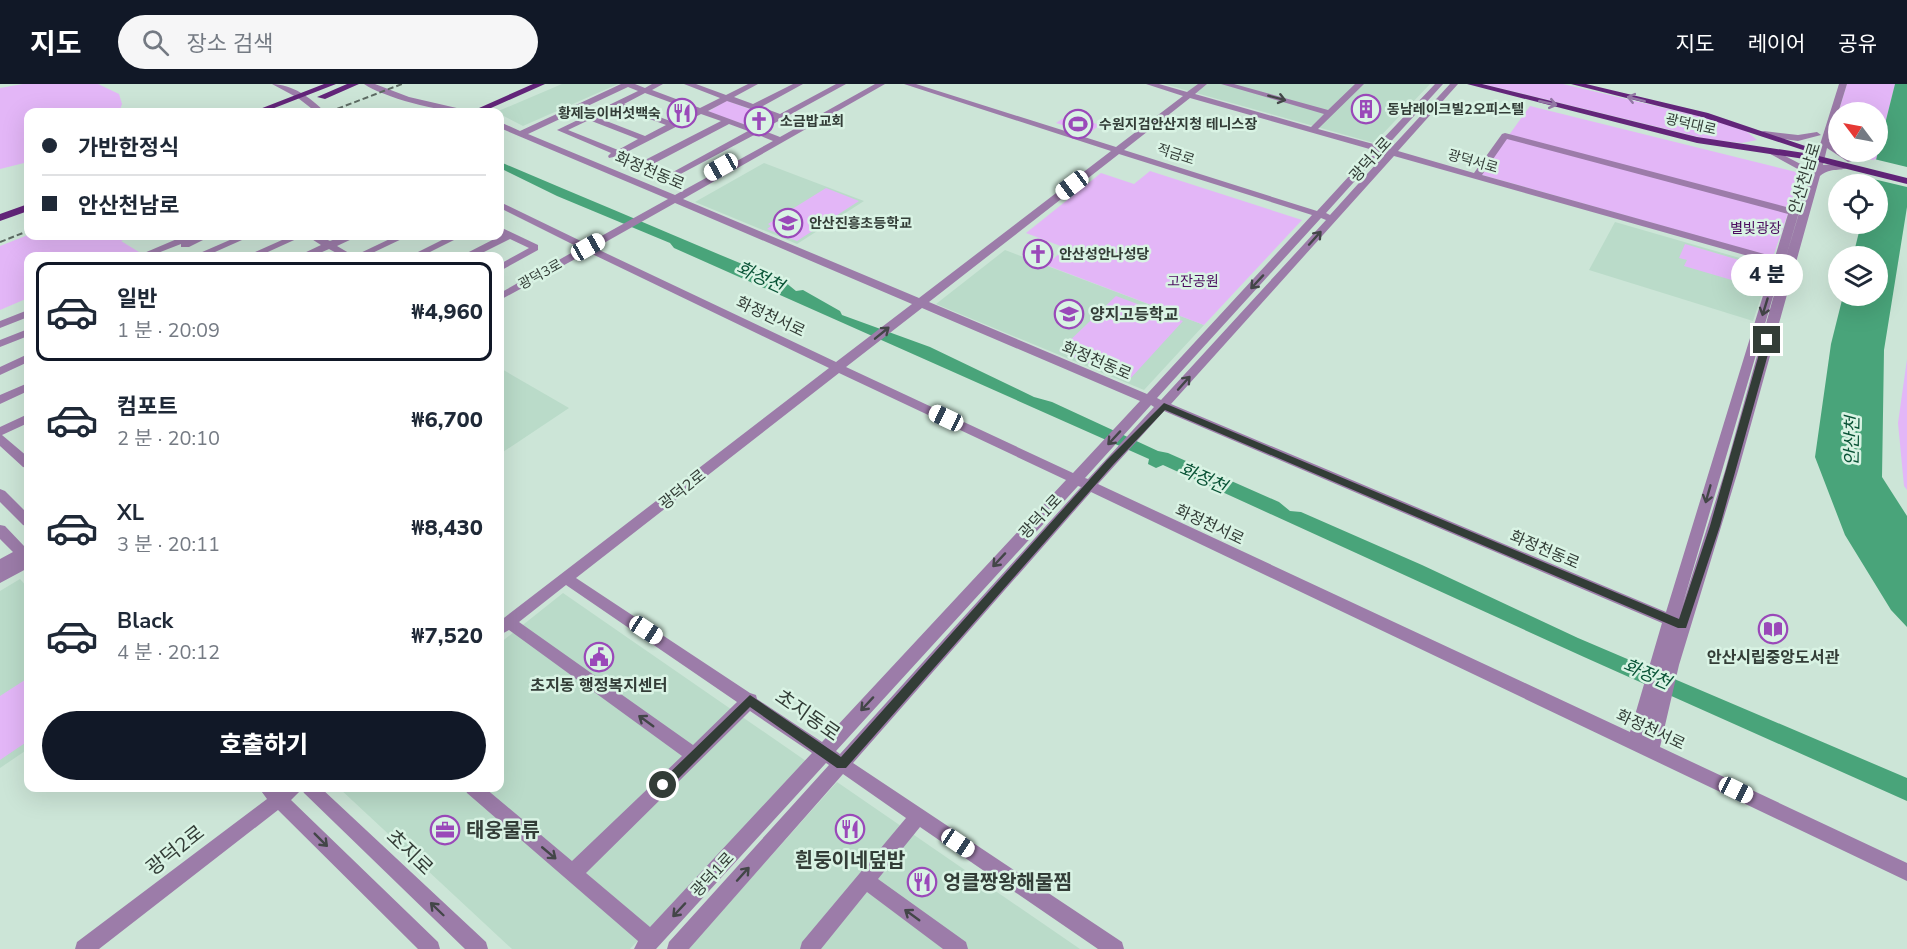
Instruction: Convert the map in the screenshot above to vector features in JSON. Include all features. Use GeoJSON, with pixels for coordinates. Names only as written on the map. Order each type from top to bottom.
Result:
{"type":"FeatureCollection","features":[{"type":"Feature","properties":{"kind":"main road"},"geometry":{"type":"LineString","coordinates":[[282,108],[305,99],[332,84]]}},
{"type":"Feature","properties":{"kind":"main road"},"geometry":{"type":"LineString","coordinates":[[485,108],[542,84]]}},
{"type":"Feature","properties":{"kind":"main road"},"geometry":{"type":"LineString","coordinates":[[498,108],[555,84]]}},
{"type":"Feature","properties":{"kind":"main road","name":"광덕대로"},"geometry":{"type":"LineString","coordinates":[[1471,84],[1697,140],[1767,150],[1818,150]]}},
{"type":"Feature","properties":{"kind":"main road","name":"광덕대로"},"geometry":{"type":"LineString","coordinates":[[1575,84],[1706,115],[1907,181]]}},
{"type":"Feature","properties":{"kind":"main road"},"geometry":{"type":"LineString","coordinates":[[280,108],[290,91],[317,91],[354,85]]}},
{"type":"Feature","properties":{"kind":"main road"},"geometry":{"type":"LineString","coordinates":[[1746,148],[1759,146],[1763,141],[1759,133]]}},
{"type":"Feature","properties":{"kind":"main road","name":"광덕대로"},"geometry":{"type":"LineString","coordinates":[[1850,163],[1907,173]]}},
{"type":"Feature","properties":{"kind":"main road"},"geometry":{"type":"LineString","coordinates":[[0,208],[24,199]]}},
{"type":"Feature","properties":{"kind":"main road"},"geometry":{"type":"LineString","coordinates":[[0,218],[24,209]]}},
{"type":"Feature","properties":{"kind":"street"},"geometry":{"type":"LineString","coordinates":[[276,84],[305,99],[316,108]]}},
{"type":"Feature","properties":{"kind":"street"},"geometry":{"type":"LineString","coordinates":[[368,84],[407,99],[451,108]]}},
{"type":"Feature","properties":{"kind":"street"},"geometry":{"type":"LineString","coordinates":[[520,134],[627,84],[777,139]]}},
{"type":"Feature","properties":{"kind":"street"},"geometry":{"type":"LineString","coordinates":[[659,84],[561,130],[673,175],[842,84]]}},
{"type":"Feature","properties":{"kind":"street"},"geometry":{"type":"LineString","coordinates":[[688,84],[782,117]]}},
{"type":"Feature","properties":{"kind":"street"},"geometry":{"type":"LineString","coordinates":[[594,165],[751,84]]}},
{"type":"Feature","properties":{"kind":"street"},"geometry":{"type":"LineString","coordinates":[[754,107],[799,84]]}},
{"type":"Feature","properties":{"kind":"street"},"geometry":{"type":"LineString","coordinates":[[777,139],[872,84]]}},
{"type":"Feature","properties":{"kind":"street"},"geometry":{"type":"LineString","coordinates":[[671,197],[881,84]]}},
{"type":"Feature","properties":{"kind":"street","name":"적금로"},"geometry":{"type":"LineString","coordinates":[[908,84],[1332,219]]}},
{"type":"Feature","properties":{"kind":"street","name":"광덕서로"},"geometry":{"type":"LineString","coordinates":[[1150,84],[1784,263]]}},
{"type":"Feature","properties":{"kind":"street"},"geometry":{"type":"LineString","coordinates":[[920,302],[1203,84]]}},
{"type":"Feature","properties":{"kind":"street"},"geometry":{"type":"LineString","coordinates":[[1225,84],[1330,113]]}},
{"type":"Feature","properties":{"kind":"street"},"geometry":{"type":"LineString","coordinates":[[1312,130],[1360,84]]}},
{"type":"Feature","properties":{"kind":"street","name":"광덕1로"},"geometry":{"type":"LineString","coordinates":[[676,949],[1090,486],[1103,460],[1148,399],[1439,84]]}},
{"type":"Feature","properties":{"kind":"street","name":"광덕1로"},"geometry":{"type":"LineString","coordinates":[[647,944],[1074,478],[1103,460],[1164,406],[1454,84]]}},
{"type":"Feature","properties":{"kind":"street","name":"안산천남로"},"geometry":{"type":"LineString","coordinates":[[1651,711],[1677,623],[1715,526],[1784,263],[1812,173],[1835,84]]}},
{"type":"Feature","properties":{"kind":"street","name":"안산천남로"},"geometry":{"type":"LineString","coordinates":[[1818,150],[1842,84]]}},
{"type":"Feature","properties":{"kind":"street"},"geometry":{"type":"LineString","coordinates":[[617,104],[673,125]]}},
{"type":"Feature","properties":{"kind":"street"},"geometry":{"type":"LineString","coordinates":[[589,117],[646,139]]}},
{"type":"Feature","properties":{"kind":"street"},"geometry":{"type":"LineString","coordinates":[[645,164],[728,121]]}},
{"type":"Feature","properties":{"kind":"street","name":"화정천동로"},"geometry":{"type":"LineString","coordinates":[[504,127],[1677,623]]}},
{"type":"Feature","properties":{"kind":"street"},"geometry":{"type":"LineString","coordinates":[[1759,133],[1798,138],[1818,150],[1850,163]]}},
{"type":"Feature","properties":{"kind":"street"},"geometry":{"type":"LineString","coordinates":[[1476,176],[1505,136],[1793,212]]}},
{"type":"Feature","properties":{"kind":"street"},"geometry":{"type":"LineString","coordinates":[[1767,150],[1812,173],[1825,167],[1850,163]]}},
{"type":"Feature","properties":{"kind":"street","name":"안산천남로"},"geometry":{"type":"LineString","coordinates":[[1784,263],[1793,212],[1812,173]]}},
{"type":"Feature","properties":{"kind":"street","name":"광덕3로"},"geometry":{"type":"LineString","coordinates":[[504,295],[671,197]]}},
{"type":"Feature","properties":{"kind":"street","name":"화정천서로"},"geometry":{"type":"LineString","coordinates":[[504,207],[654,281],[1651,749],[1907,872]]}},
{"type":"Feature","properties":{"kind":"street"},"geometry":{"type":"LineString","coordinates":[[504,232],[534,247],[533,250],[504,266]]}},
{"type":"Feature","properties":{"kind":"street"},"geometry":{"type":"LineString","coordinates":[[504,238],[510,235]]}},
{"type":"Feature","properties":{"kind":"street"},"geometry":{"type":"LineString","coordinates":[[168,252],[185,240]]}},
{"type":"Feature","properties":{"kind":"street"},"geometry":{"type":"LineString","coordinates":[[170,252],[197,240]]}},
{"type":"Feature","properties":{"kind":"street"},"geometry":{"type":"LineString","coordinates":[[208,252],[236,240]]}},
{"type":"Feature","properties":{"kind":"street"},"geometry":{"type":"LineString","coordinates":[[260,252],[288,240]]}},
{"type":"Feature","properties":{"kind":"street"},"geometry":{"type":"LineString","coordinates":[[320,240],[342,252]]}},
{"type":"Feature","properties":{"kind":"street"},"geometry":{"type":"LineString","coordinates":[[314,252],[341,240]]}},
{"type":"Feature","properties":{"kind":"street"},"geometry":{"type":"LineString","coordinates":[[368,252],[394,240]]}},
{"type":"Feature","properties":{"kind":"street"},"geometry":{"type":"LineString","coordinates":[[423,252],[449,240]]}},
{"type":"Feature","properties":{"kind":"street"},"geometry":{"type":"LineString","coordinates":[[477,252],[500,240]]}},
{"type":"Feature","properties":{"kind":"street","name":"광덕3로"},"geometry":{"type":"LineString","coordinates":[[504,288],[585,246]]}},
{"type":"Feature","properties":{"kind":"street","name":"광덕2로"},"geometry":{"type":"LineString","coordinates":[[504,626],[920,302]]}},
{"type":"Feature","properties":{"kind":"street"},"geometry":{"type":"LineString","coordinates":[[0,318],[24,308]]}},
{"type":"Feature","properties":{"kind":"street"},"geometry":{"type":"LineString","coordinates":[[0,325],[24,315]]}},
{"type":"Feature","properties":{"kind":"street"},"geometry":{"type":"LineString","coordinates":[[0,344],[24,334]]}},
{"type":"Feature","properties":{"kind":"street"},"geometry":{"type":"LineString","coordinates":[[0,371],[24,360]]}},
{"type":"Feature","properties":{"kind":"street"},"geometry":{"type":"LineString","coordinates":[[0,400],[24,389]]}},
{"type":"Feature","properties":{"kind":"street"},"geometry":{"type":"LineString","coordinates":[[0,432],[24,420]]}},
{"type":"Feature","properties":{"kind":"street"},"geometry":{"type":"LineString","coordinates":[[0,439],[24,456]]}},
{"type":"Feature","properties":{"kind":"street"},"geometry":{"type":"LineString","coordinates":[[0,494],[24,518]]}},
{"type":"Feature","properties":{"kind":"street"},"geometry":{"type":"LineString","coordinates":[[0,530],[24,553]]}},
{"type":"Feature","properties":{"kind":"street"},"geometry":{"type":"LineString","coordinates":[[0,566],[24,557]]}},
{"type":"Feature","properties":{"kind":"street"},"geometry":{"type":"LineString","coordinates":[[0,578],[24,558]]}},
{"type":"Feature","properties":{"kind":"street","name":"초지동로"},"geometry":{"type":"LineString","coordinates":[[566,578],[750,700],[842,765],[1115,949]]}},
{"type":"Feature","properties":{"kind":"street"},"geometry":{"type":"LineString","coordinates":[[504,626],[694,755]]}},
{"type":"Feature","properties":{"kind":"street"},"geometry":{"type":"LineString","coordinates":[[573,873],[750,700]]}},
{"type":"Feature","properties":{"kind":"street"},"geometry":{"type":"LineString","coordinates":[[1635,742],[1651,711]]}},
{"type":"Feature","properties":{"kind":"street"},"geometry":{"type":"LineString","coordinates":[[1651,711],[1651,749]]}},
{"type":"Feature","properties":{"kind":"street","name":"초지로"},"geometry":{"type":"LineString","coordinates":[[314,792],[479,949]]}},
{"type":"Feature","properties":{"kind":"street"},"geometry":{"type":"LineString","coordinates":[[477,792],[573,873],[647,944]]}},
{"type":"Feature","properties":{"kind":"street"},"geometry":{"type":"LineString","coordinates":[[273,793],[431,949]]}},
{"type":"Feature","properties":{"kind":"street","name":"광덕2로"},"geometry":{"type":"LineString","coordinates":[[84,949],[273,793]]}},
{"type":"Feature","properties":{"kind":"street"},"geometry":{"type":"LineString","coordinates":[[809,949],[918,816]]}},
{"type":"Feature","properties":{"kind":"street"},"geometry":{"type":"LineString","coordinates":[[865,880],[959,949]]}},
{"type":"Feature","properties":{"kind":"shaded area"},"geometry":{"type":"Polygon","coordinates":[[[562,84],[618,84],[523,126],[504,116],[504,109],[562,84]]]}},
{"type":"Feature","properties":{"kind":"shaded area"},"geometry":{"type":"Polygon","coordinates":[[[1164,84],[1430,84],[1374,143],[1164,84]]]}},
{"type":"Feature","properties":{"kind":"shaded area","name":"안산진흥초등학교"},"geometry":{"type":"Polygon","coordinates":[[[764,163],[864,201],[797,244],[695,202],[764,163]]]}},
{"type":"Feature","properties":{"kind":"shaded area"},"geometry":{"type":"Polygon","coordinates":[[[1615,222],[1771,267],[1753,321],[1589,270],[1615,222]]]}},
{"type":"Feature","properties":{"kind":"shaded area","name":"양지고등학교"},"geometry":{"type":"Polygon","coordinates":[[[1005,250],[1204,325],[1144,390],[936,304],[1005,250]]]}},
{"type":"Feature","properties":{"kind":"shaded area"},"geometry":{"type":"Polygon","coordinates":[[[504,370],[569,408],[504,451],[504,370]]]}},
{"type":"Feature","properties":{"kind":"shaded area"},"geometry":{"type":"Polygon","coordinates":[[[20,579],[24,584],[24,752],[0,768],[0,591],[20,579]]]}},
{"type":"Feature","properties":{"kind":"shaded area"},"geometry":{"type":"Polygon","coordinates":[[[563,593],[806,761],[630,949],[512,949],[343,792],[504,792],[504,640],[563,593]]]}},
{"type":"Feature","properties":{"kind":"shaded area"},"geometry":{"type":"Polygon","coordinates":[[[837,782],[1080,949],[688,949],[837,782]]]}},
{"type":"Feature","properties":{"kind":"green space"},"geometry":{"type":"Polygon","coordinates":[[[23,84],[98,84],[119,94],[122,104],[120,108],[24,108],[24,163],[0,169],[0,88],[23,84]]]}},
{"type":"Feature","properties":{"kind":"green space"},"geometry":{"type":"Polygon","coordinates":[[[1483,84],[1563,84],[1715,120],[1746,131],[1757,140],[1742,143],[1707,139],[1483,84]]]}},
{"type":"Feature","properties":{"kind":"green space"},"geometry":{"type":"Polygon","coordinates":[[[1847,84],[1895,84],[1888,112],[1888,102],[1841,102],[1847,84]]]}},
{"type":"Feature","properties":{"kind":"green space"},"geometry":{"type":"Polygon","coordinates":[[[725,101],[763,114],[743,124],[708,112],[725,101]]]}},
{"type":"Feature","properties":{"kind":"green space"},"geometry":{"type":"Polygon","coordinates":[[[1530,106],[1800,173],[1789,209],[1509,135],[1530,106]]]}},
{"type":"Feature","properties":{"kind":"green space","name":"수원지검안산지청 테니스장"},"geometry":{"type":"Polygon","coordinates":[[[1068,115],[1100,125],[1089,133],[1056,123],[1068,115]]]}},
{"type":"Feature","properties":{"kind":"green space","name":"별빛광장"},"geometry":{"type":"Polygon","coordinates":[[[1506,138],[1788,213],[1773,257],[1479,174],[1506,138]]]}},
{"type":"Feature","properties":{"kind":"green space","name":"고잔공원"},"geometry":{"type":"Polygon","coordinates":[[[1150,171],[1302,220],[1204,325],[1046,265],[1066,248],[1026,233],[1101,173],[1134,184],[1150,171]]]}},
{"type":"Feature","properties":{"kind":"green space"},"geometry":{"type":"Polygon","coordinates":[[[826,188],[859,201],[797,241],[767,229],[771,226],[768,224],[826,188]]]}},
{"type":"Feature","properties":{"kind":"green space"},"geometry":{"type":"Polygon","coordinates":[[[24,237],[24,240],[123,240],[121,241],[139,252],[24,252],[24,300],[0,310],[0,246],[24,237]]]}},
{"type":"Feature","properties":{"kind":"green space"},"geometry":{"type":"Polygon","coordinates":[[[1685,244],[1766,268],[1759,288],[1684,266],[1687,260],[1679,258],[1685,244]]]}},
{"type":"Feature","properties":{"kind":"green space"},"geometry":{"type":"Polygon","coordinates":[[[1116,296],[1183,321],[1129,380],[1059,351],[1116,296]]]}},
{"type":"Feature","properties":{"kind":"green space"},"geometry":{"type":"Polygon","coordinates":[[[1907,359],[1907,490],[1904,486],[1898,423],[1907,359]]]}},
{"type":"Feature","properties":{"kind":"green space"},"geometry":{"type":"Polygon","coordinates":[[[24,681],[24,744],[0,760],[0,696],[24,681]]]}},
{"type":"Feature","properties":{"kind":"water","name":"안산천"},"geometry":{"type":"Polygon","coordinates":[[[1895,84],[1907,84],[1907,207],[1884,350],[1882,477],[1907,516],[1907,627],[1891,610],[1845,535],[1815,457],[1831,344],[1840,306],[1888,306],[1888,246],[1856,246],[1858,234],[1888,234],[1888,174],[1872,174],[1876,162],[1888,162],[1888,112],[1895,84]]]}},
{"type":"Feature","properties":{"kind":"water","name":"화정천"},"geometry":{"type":"Polygon","coordinates":[[[504,164],[785,282],[796,291],[803,290],[840,311],[842,315],[930,347],[1034,397],[1052,402],[1158,451],[1168,453],[1279,502],[1290,511],[1301,512],[1422,565],[1578,638],[1907,778],[1907,801],[1163,465],[1156,468],[1148,464],[1149,459],[674,248],[670,243],[557,196],[504,170],[504,164]]]}},
{"type":"Feature","properties":{"kind":"pier"},"geometry":{"type":"Polygon","coordinates":[[[1873,162],[1886,162],[1907,167],[1907,187],[1888,182],[1888,174],[1870,174],[1873,162]]]}},
{"type":"Feature","properties":{"kind":"railway"},"geometry":{"type":"LineString","coordinates":[[339,108],[402,84]]}},
{"type":"Feature","properties":{"kind":"railway"},"geometry":{"type":"LineString","coordinates":[[0,242],[24,233]]}},
{"type":"Feature","properties":{"kind":"place","name":"동남레이크빌2오피스텔"},"geometry":{"type":"Point","coordinates":[1366,109]}},
{"type":"Feature","properties":{"kind":"place","name":"황제능이버섯백숙"},"geometry":{"type":"Point","coordinates":[682,113]}},
{"type":"Feature","properties":{"kind":"place","name":"소금밥교회"},"geometry":{"type":"Point","coordinates":[759,121]}},
{"type":"Feature","properties":{"kind":"place","name":"수원지검안산지청 테니스장"},"geometry":{"type":"Point","coordinates":[1078,124]}},
{"type":"Feature","properties":{"kind":"place","name":"안산진흥초등학교"},"geometry":{"type":"Point","coordinates":[788,223]}},
{"type":"Feature","properties":{"kind":"place","name":"안산성안나성당"},"geometry":{"type":"Point","coordinates":[1038,254]}},
{"type":"Feature","properties":{"kind":"place","name":"양지고등학교"},"geometry":{"type":"Point","coordinates":[1069,314]}},
{"type":"Feature","properties":{"kind":"place","name":"안산시립중앙도서관"},"geometry":{"type":"Point","coordinates":[1773,629]}},
{"type":"Feature","properties":{"kind":"place","name":"초지동 행정복지센터"},"geometry":{"type":"Point","coordinates":[599,657]}},
{"type":"Feature","properties":{"kind":"place","name":"흰둥이네덮밥"},"geometry":{"type":"Point","coordinates":[850,829]}},
{"type":"Feature","properties":{"kind":"place","name":"태웅물류"},"geometry":{"type":"Point","coordinates":[445,830]}},
{"type":"Feature","properties":{"kind":"place","name":"엉클짱왕해물찜"},"geometry":{"type":"Point","coordinates":[922,882]}},
{"type":"Feature","properties":{"kind":"route"},"geometry":{"type":"LineString","coordinates":[[663,785],[750,700],[842,765],[1144,425],[1164,406],[1682,625],[1715,526],[1767,340]]}}]}
